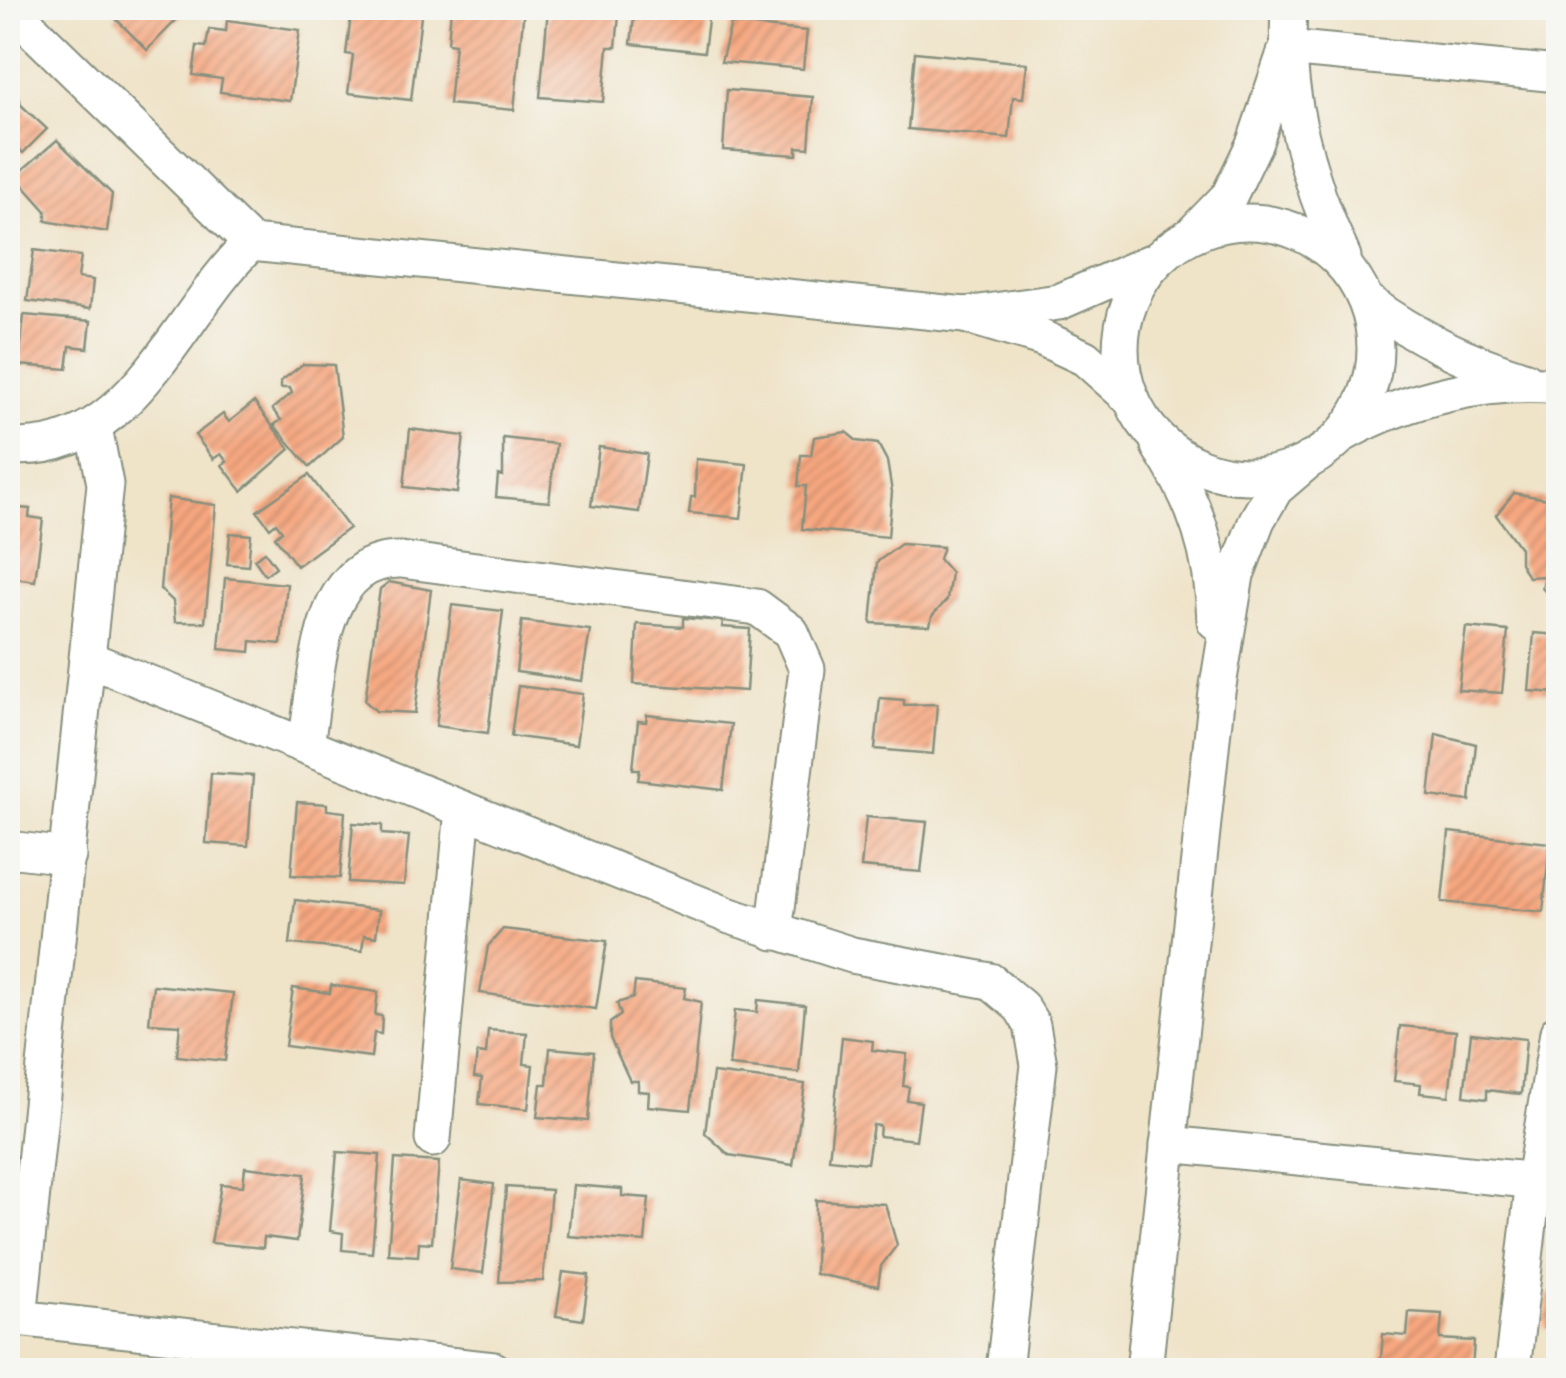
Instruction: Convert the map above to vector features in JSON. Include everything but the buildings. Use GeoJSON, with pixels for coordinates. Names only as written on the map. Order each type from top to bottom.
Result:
{"type":"FeatureCollection","features":[{"type":"Feature","properties":{"kind":"street"},"geometry":{"type":"LineString","coordinates":[[10,8],[251,243],[965,315],[1042,338],[1085,358],[1174,454],[1211,471],[1251,476],[1292,469],[1308,460]]}},
{"type":"Feature","properties":{"kind":"street"},"geometry":{"type":"LineString","coordinates":[[965,315],[1059,302],[1156,259],[1192,234],[1229,196],[1255,142],[1287,48],[1290,8]]}},
{"type":"Feature","properties":{"kind":"street"},"geometry":{"type":"LineString","coordinates":[[1287,48],[1558,74]]}},
{"type":"Feature","properties":{"kind":"street"},"geometry":{"type":"LineString","coordinates":[[1287,48],[1316,198],[1368,302],[1377,342],[1372,382],[1355,420],[1340,436]]}},
{"type":"Feature","properties":{"kind":"street"},"geometry":{"type":"LineString","coordinates":[[1192,234],[1235,221],[1280,224],[1317,240],[1348,267]]}},
{"type":"Feature","properties":{"kind":"street"},"geometry":{"type":"LineString","coordinates":[[8,446],[64,443],[94,428],[122,406],[209,288],[251,243]]}},
{"type":"Feature","properties":{"kind":"street"},"geometry":{"type":"LineString","coordinates":[[1156,259],[1131,296],[1120,338],[1124,382],[1186,487],[1206,538],[1214,593],[1217,692]]}},
{"type":"Feature","properties":{"kind":"street"},"geometry":{"type":"LineString","coordinates":[[1368,302],[1414,336],[1456,357],[1548,385]]}},
{"type":"Feature","properties":{"kind":"street"},"geometry":{"type":"LineString","coordinates":[[1144,1370],[1217,692],[1236,575],[1257,520],[1276,488],[1308,460],[1383,412],[1444,394],[1548,385]]}},
{"type":"Feature","properties":{"kind":"street"},"geometry":{"type":"LineString","coordinates":[[94,428],[105,484],[68,856],[13,1318],[494,1370]]}},
{"type":"Feature","properties":{"kind":"street"},"geometry":{"type":"LineString","coordinates":[[306,744],[331,609],[345,582],[370,563],[402,560],[758,607],[790,632],[807,670],[774,932]]}},
{"type":"Feature","properties":{"kind":"street"},"geometry":{"type":"LineString","coordinates":[[88,659],[774,932],[852,955],[990,981],[1021,1007],[1032,1025],[1038,1065],[1004,1370]]}},
{"type":"Feature","properties":{"kind":"street"},"geometry":{"type":"LineString","coordinates":[[433,1139],[463,808]]}},
{"type":"Feature","properties":{"kind":"street"},"geometry":{"type":"LineString","coordinates":[[8,850],[68,856]]}},
{"type":"Feature","properties":{"kind":"street"},"geometry":{"type":"LineString","coordinates":[[1512,1370],[1546,1181],[1558,1032]]}},
{"type":"Feature","properties":{"kind":"street"},"geometry":{"type":"LineString","coordinates":[[1168,1144],[1546,1181]]}}]}
